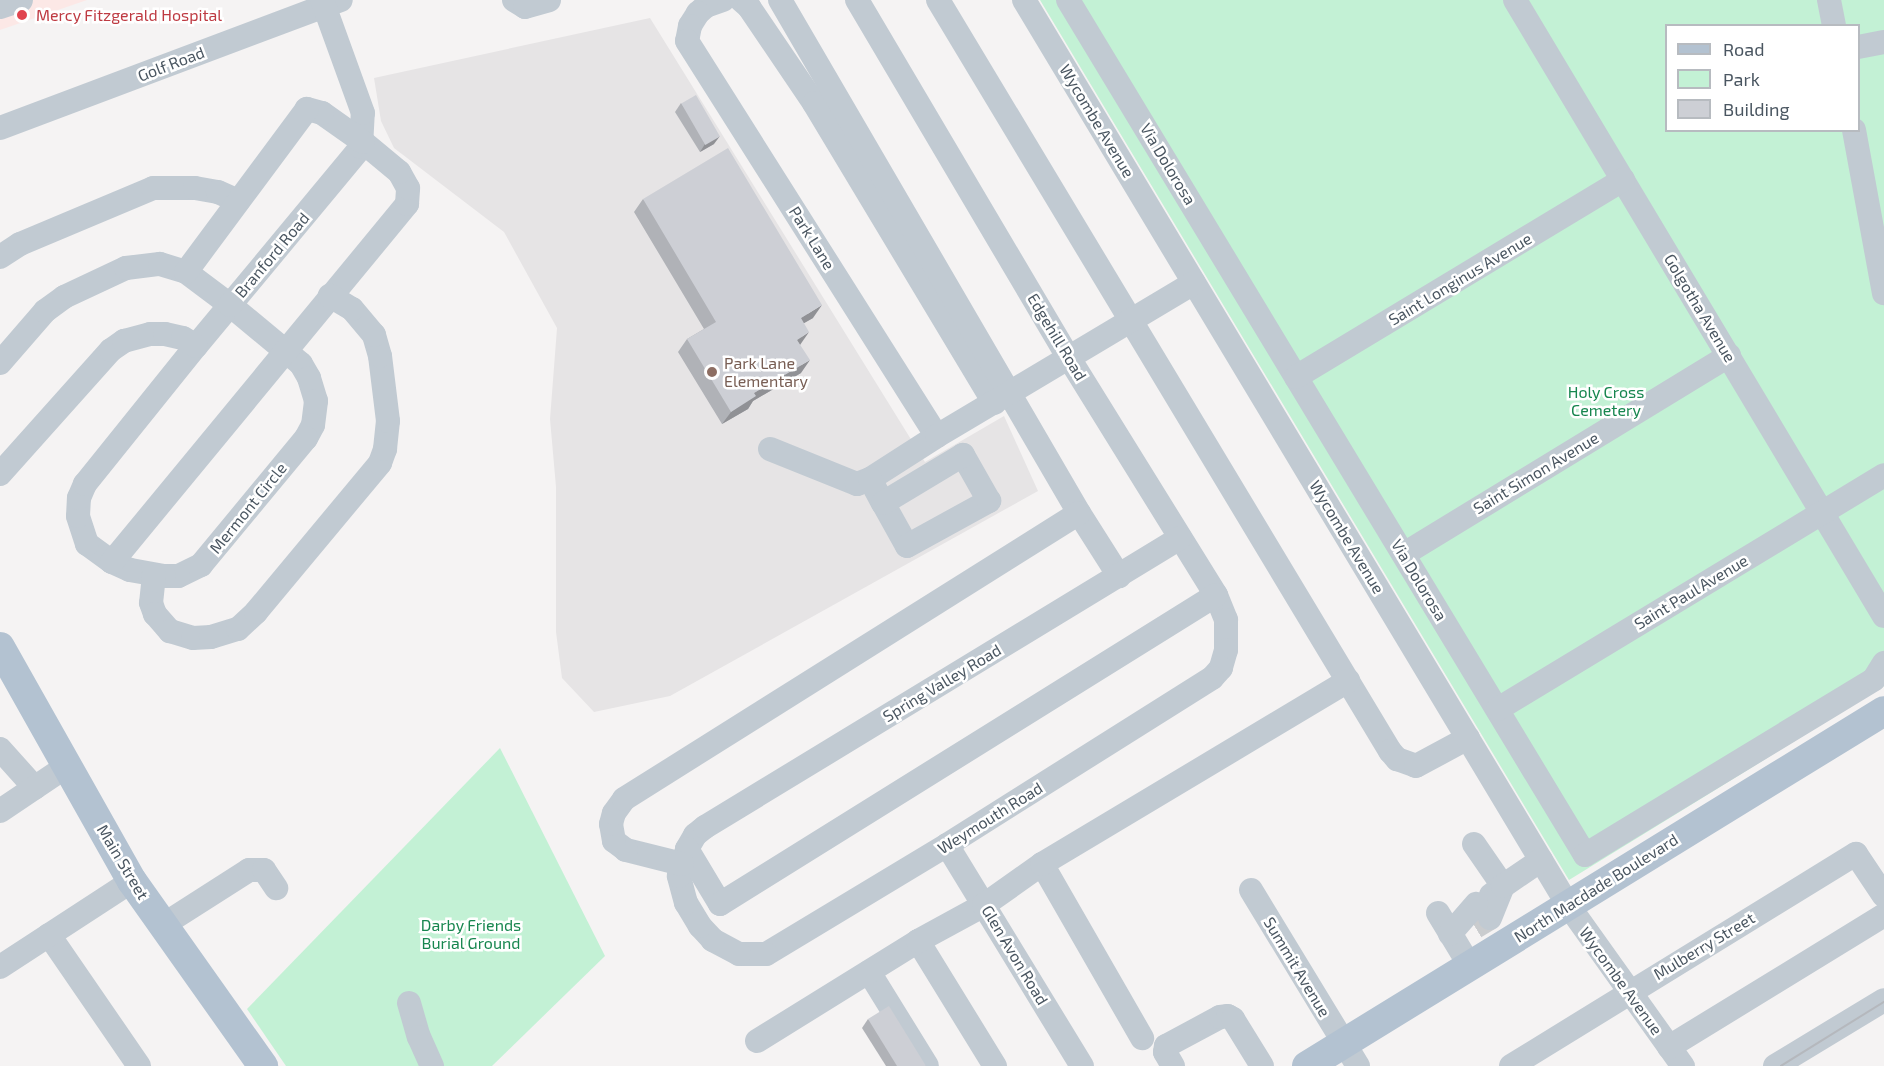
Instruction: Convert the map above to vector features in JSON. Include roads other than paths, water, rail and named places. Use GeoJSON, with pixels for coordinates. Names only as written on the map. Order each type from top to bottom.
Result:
{"type":"FeatureCollection","features":[{"type":"Feature","properties":{"kind":"main road","name":"Main Street"},"geometry":{"type":"LineString","coordinates":[[0,647],[132,880],[254,1063]]}},
{"type":"Feature","properties":{"kind":"main road","name":"North Macdade Boulevard"},"geometry":{"type":"LineString","coordinates":[[1307,1066],[1351,1055],[1470,966],[1884,711]]}},
{"type":"Feature","properties":{"kind":"street"},"geometry":{"type":"LineString","coordinates":[[0,7],[21,0]]}},
{"type":"Feature","properties":{"kind":"street"},"geometry":{"type":"LineString","coordinates":[[514,0],[525,7],[549,0]]}},
{"type":"Feature","properties":{"kind":"street","name":"Park Lane"},"geometry":{"type":"LineString","coordinates":[[723,0],[706,6],[698,13],[690,26],[687,41],[937,436]]}},
{"type":"Feature","properties":{"kind":"street"},"geometry":{"type":"LineString","coordinates":[[741,0],[749,8],[814,103],[1002,398],[1119,576]]}},
{"type":"Feature","properties":{"kind":"street"},"geometry":{"type":"LineString","coordinates":[[780,0],[1002,398]]}},
{"type":"Feature","properties":{"kind":"street","name":"Edgehill Road"},"geometry":{"type":"LineString","coordinates":[[858,0],[1069,358],[1216,595],[1226,620],[1228,640],[1225,659],[1212,678]]}},
{"type":"Feature","properties":{"kind":"street"},"geometry":{"type":"LineString","coordinates":[[938,0],[1390,751],[1397,759],[1416,766],[1468,738]]}},
{"type":"Feature","properties":{"kind":"street","name":"Wycombe Avenue"},"geometry":{"type":"LineString","coordinates":[[1024,0],[1568,905],[1676,1056]]}},
{"type":"Feature","properties":{"kind":"street","name":"Via Dolorosa"},"geometry":{"type":"LineString","coordinates":[[1068,0],[1585,855],[1874,679],[1884,663]]}},
{"type":"Feature","properties":{"kind":"street","name":"Golgotha Avenue"},"geometry":{"type":"LineString","coordinates":[[1515,0],[1884,616]]}},
{"type":"Feature","properties":{"kind":"street"},"geometry":{"type":"LineString","coordinates":[[1829,0],[1834,24]]}},
{"type":"Feature","properties":{"kind":"street"},"geometry":{"type":"LineString","coordinates":[[329,2],[363,112],[363,142]]}},
{"type":"Feature","properties":{"kind":"street","name":"Golf Road"},"geometry":{"type":"LineString","coordinates":[[0,128],[329,2]]}},
{"type":"Feature","properties":{"kind":"street"},"geometry":{"type":"LineString","coordinates":[[1860,47],[1884,42]]}},
{"type":"Feature","properties":{"kind":"street"},"geometry":{"type":"LineString","coordinates":[[0,363],[45,311],[64,297],[126,268],[141,264],[160,264],[186,272],[307,110],[322,112],[399,172],[408,188],[407,204],[112,562]]}},
{"type":"Feature","properties":{"kind":"street"},"geometry":{"type":"LineString","coordinates":[[1854,132],[1882,267],[1884,293]]}},
{"type":"Feature","properties":{"kind":"street","name":"Branford Road"},"geometry":{"type":"LineString","coordinates":[[85,483],[363,142]]}},
{"type":"Feature","properties":{"kind":"street","name":"Saint Longinus Avenue"},"geometry":{"type":"LineString","coordinates":[[1296,377],[1623,180]]}},
{"type":"Feature","properties":{"kind":"street"},"geometry":{"type":"LineString","coordinates":[[0,258],[20,244],[153,188],[195,188],[218,192],[238,201]]}},
{"type":"Feature","properties":{"kind":"street","name":"Mermont Circle"},"geometry":{"type":"LineString","coordinates":[[85,483],[78,507],[80,530],[87,544],[96,553],[112,562],[154,575],[178,576],[201,565],[306,438],[316,414],[314,390],[301,363],[186,272]]}},
{"type":"Feature","properties":{"kind":"street"},"geometry":{"type":"LineString","coordinates":[[770,448],[857,483],[870,479],[937,436],[1194,284]]}},
{"type":"Feature","properties":{"kind":"street"},"geometry":{"type":"LineString","coordinates":[[154,575],[151,590],[153,609],[162,625],[170,631],[194,638],[211,637],[238,629],[256,612],[380,463],[386,448],[388,421],[380,356],[374,335],[352,309],[330,296]]}},
{"type":"Feature","properties":{"kind":"street"},"geometry":{"type":"LineString","coordinates":[[0,474],[111,350],[124,341],[150,334],[165,334],[196,346]]}},
{"type":"Feature","properties":{"kind":"street","name":"Saint Simon Avenue"},"geometry":{"type":"LineString","coordinates":[[1404,554],[1729,356]]}},
{"type":"Feature","properties":{"kind":"street"},"geometry":{"type":"LineString","coordinates":[[870,479],[883,503],[907,546],[989,501],[963,455],[883,503]]}},
{"type":"Feature","properties":{"kind":"street"},"geometry":{"type":"LineString","coordinates":[[906,456],[921,480]]}},
{"type":"Feature","properties":{"kind":"street","name":"Saint Paul Avenue"},"geometry":{"type":"LineString","coordinates":[[1498,709],[1884,475]]}},
{"type":"Feature","properties":{"kind":"street"},"geometry":{"type":"LineString","coordinates":[[1079,513],[624,799],[614,813],[611,824],[614,841],[626,850],[684,857],[720,904],[1216,595]]}},
{"type":"Feature","properties":{"kind":"street","name":"Spring Valley Road"},"geometry":{"type":"LineString","coordinates":[[684,857],[695,835],[705,826],[1180,538]]}},
{"type":"Feature","properties":{"kind":"street","name":"Weymouth Road"},"geometry":{"type":"LineString","coordinates":[[684,857],[680,888],[686,903],[713,940],[739,954],[752,956],[766,954],[947,845],[1212,678]]}},
{"type":"Feature","properties":{"kind":"street"},"geometry":{"type":"LineString","coordinates":[[758,1041],[918,941],[984,904],[1042,864],[1348,681]]}},
{"type":"Feature","properties":{"kind":"street"},"geometry":{"type":"LineString","coordinates":[[0,749],[35,788]]}},
{"type":"Feature","properties":{"kind":"street"},"geometry":{"type":"LineString","coordinates":[[0,811],[67,766]]}},
{"type":"Feature","properties":{"kind":"street"},"geometry":{"type":"LineString","coordinates":[[1474,843],[1487,906]]}},
{"type":"Feature","properties":{"kind":"street","name":"Glen Avon Road"},"geometry":{"type":"LineString","coordinates":[[947,845],[1082,1066]]}},
{"type":"Feature","properties":{"kind":"street","name":"Mulberry Street"},"geometry":{"type":"LineString","coordinates":[[1511,1066],[1629,991],[1856,854],[1884,896]]}},
{"type":"Feature","properties":{"kind":"street"},"geometry":{"type":"LineString","coordinates":[[1450,934],[1541,860]]}},
{"type":"Feature","properties":{"kind":"street"},"geometry":{"type":"LineString","coordinates":[[1042,864],[1142,1038]]}},
{"type":"Feature","properties":{"kind":"street"},"geometry":{"type":"LineString","coordinates":[[163,925],[249,870],[264,870],[276,888]]}},
{"type":"Feature","properties":{"kind":"street"},"geometry":{"type":"LineString","coordinates":[[0,968],[132,880]]}},
{"type":"Feature","properties":{"kind":"street","name":"Summit Avenue"},"geometry":{"type":"LineString","coordinates":[[1251,890],[1351,1055]]}},
{"type":"Feature","properties":{"kind":"street"},"geometry":{"type":"LineString","coordinates":[[1438,913],[1470,966]]}},
{"type":"Feature","properties":{"kind":"street"},"geometry":{"type":"LineString","coordinates":[[1676,1056],[1884,915]]}},
{"type":"Feature","properties":{"kind":"street"},"geometry":{"type":"LineString","coordinates":[[49,935],[139,1066]]}},
{"type":"Feature","properties":{"kind":"street"},"geometry":{"type":"LineString","coordinates":[[918,941],[995,1066]]}},
{"type":"Feature","properties":{"kind":"street"},"geometry":{"type":"LineString","coordinates":[[869,972],[927,1066]]}},
{"type":"Feature","properties":{"kind":"street"},"geometry":{"type":"LineString","coordinates":[[1775,1066],[1884,1000]]}},
{"type":"Feature","properties":{"kind":"street"},"geometry":{"type":"LineString","coordinates":[[409,1003],[419,1037],[432,1066]]}},
{"type":"Feature","properties":{"kind":"street"},"geometry":{"type":"LineString","coordinates":[[1173,1066],[1165,1052],[1166,1046],[1220,1017],[1228,1016],[1233,1019],[1262,1066]]}},
{"type":"Feature","properties":{"kind":"tunnel"},"geometry":{"type":"LineString","coordinates":[[1475,927],[1490,918]]}},
{"type":"Feature","properties":{"kind":"tram line"},"geometry":{"type":"LineString","coordinates":[[1781,1066],[1884,1002]]}},
{"type":"Feature","properties":{"kind":"place","name":"Mercy Fitzgerald Hospital"},"geometry":{"type":"Point","coordinates":[22,15]}},
{"type":"Feature","properties":{"kind":"place","name":"Park Lane Elementary"},"geometry":{"type":"Point","coordinates":[712,372]}},
{"type":"Feature","properties":{"kind":"park label","name":"Holy Cross Cemetery"},"geometry":{"type":"Point","coordinates":[1606,401]}},
{"type":"Feature","properties":{"kind":"park label","name":"Darby Friends Burial Ground"},"geometry":{"type":"Point","coordinates":[471,934]}}]}
